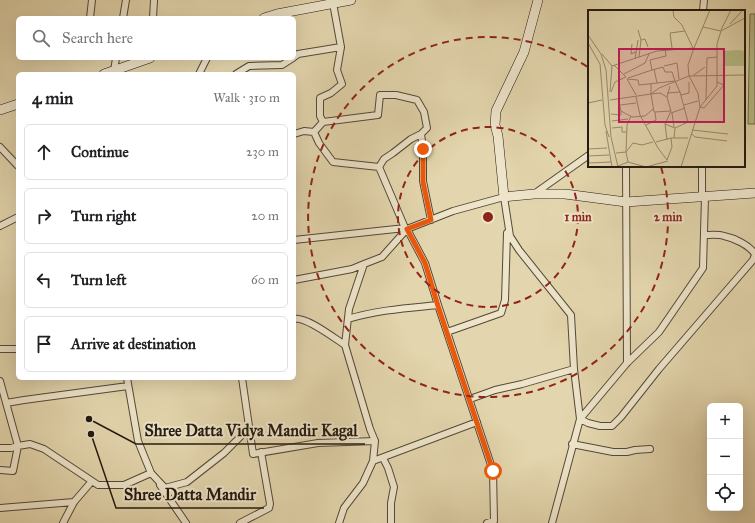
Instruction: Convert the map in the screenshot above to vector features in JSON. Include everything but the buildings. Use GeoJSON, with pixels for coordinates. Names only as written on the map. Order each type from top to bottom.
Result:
{"type":"FeatureCollection","features":[{"type":"Feature","properties":{"kind":"main road"},"geometry":{"type":"LineString","coordinates":[[270,16],[351,0]]}},
{"type":"Feature","properties":{"kind":"main road"},"geometry":{"type":"LineString","coordinates":[[538,0],[524,52],[496,111],[495,125],[498,136],[504,197],[534,194],[565,194],[626,202],[755,193]]}},
{"type":"Feature","properties":{"kind":"main road"},"geometry":{"type":"LineString","coordinates":[[111,72],[124,70],[145,60]]}},
{"type":"Feature","properties":{"kind":"main road"},"geometry":{"type":"LineString","coordinates":[[0,110],[16,105]]}},
{"type":"Feature","properties":{"kind":"street"},"geometry":{"type":"LineString","coordinates":[[90,16],[92,0]]}},
{"type":"Feature","properties":{"kind":"street"},"geometry":{"type":"LineString","coordinates":[[123,16],[126,0]]}},
{"type":"Feature","properties":{"kind":"street"},"geometry":{"type":"LineString","coordinates":[[153,16],[154,0]]}},
{"type":"Feature","properties":{"kind":"street"},"geometry":{"type":"LineString","coordinates":[[323,122],[320,116],[320,98],[342,84],[337,70],[341,48],[333,3]]}},
{"type":"Feature","properties":{"kind":"street"},"geometry":{"type":"LineString","coordinates":[[296,56],[298,54],[341,48]]}},
{"type":"Feature","properties":{"kind":"street"},"geometry":{"type":"LineString","coordinates":[[114,71],[116,60]]}},
{"type":"Feature","properties":{"kind":"street"},"geometry":{"type":"LineString","coordinates":[[200,72],[206,60]]}},
{"type":"Feature","properties":{"kind":"street"},"geometry":{"type":"LineString","coordinates":[[239,72],[249,66],[282,65],[290,60]]}},
{"type":"Feature","properties":{"kind":"street"},"geometry":{"type":"LineString","coordinates":[[314,132],[323,122],[378,115],[380,95],[396,95],[417,100],[424,112],[427,128],[421,134],[411,138],[393,153],[384,158],[379,167]]}},
{"type":"Feature","properties":{"kind":"street"},"geometry":{"type":"LineString","coordinates":[[296,133],[304,131],[314,132]]}},
{"type":"Feature","properties":{"kind":"street"},"geometry":{"type":"LineString","coordinates":[[314,132],[319,143],[333,162],[379,167]]}},
{"type":"Feature","properties":{"kind":"street"},"geometry":{"type":"LineString","coordinates":[[421,134],[423,149],[423,182],[431,220]]}},
{"type":"Feature","properties":{"kind":"street"},"geometry":{"type":"LineString","coordinates":[[0,147],[16,164]]}},
{"type":"Feature","properties":{"kind":"street"},"geometry":{"type":"LineString","coordinates":[[534,194],[588,156]]}},
{"type":"Feature","properties":{"kind":"street"},"geometry":{"type":"LineString","coordinates":[[296,240],[405,228],[379,167]]}},
{"type":"Feature","properties":{"kind":"street"},"geometry":{"type":"LineString","coordinates":[[626,167],[627,363]]}},
{"type":"Feature","properties":{"kind":"street"},"geometry":{"type":"LineString","coordinates":[[552,523],[572,444],[580,419],[627,363],[659,332],[703,268],[704,235],[702,167]]}},
{"type":"Feature","properties":{"kind":"street"},"geometry":{"type":"LineString","coordinates":[[296,280],[352,269],[382,257],[407,229],[453,211],[504,197],[510,236],[519,250],[570,315],[580,419]]}},
{"type":"Feature","properties":{"kind":"street"},"geometry":{"type":"LineString","coordinates":[[0,226],[16,218]]}},
{"type":"Feature","properties":{"kind":"street"},"geometry":{"type":"LineString","coordinates":[[447,332],[501,313],[505,300],[508,223]]}},
{"type":"Feature","properties":{"kind":"street"},"geometry":{"type":"LineString","coordinates":[[407,229],[425,263],[493,471],[494,521]]}},
{"type":"Feature","properties":{"kind":"street"},"geometry":{"type":"LineString","coordinates":[[580,419],[600,426],[612,426],[753,260],[755,255],[752,250],[735,240],[722,236],[704,235]]}},
{"type":"Feature","properties":{"kind":"street"},"geometry":{"type":"LineString","coordinates":[[339,523],[344,508],[363,484],[373,461],[375,441],[345,345],[349,309],[364,264]]}},
{"type":"Feature","properties":{"kind":"street"},"geometry":{"type":"LineString","coordinates":[[348,319],[364,314],[408,308],[438,306]]}},
{"type":"Feature","properties":{"kind":"street"},"geometry":{"type":"LineString","coordinates":[[296,318],[312,324],[345,345]]}},
{"type":"Feature","properties":{"kind":"street"},"geometry":{"type":"LineString","coordinates":[[0,349],[16,349]]}},
{"type":"Feature","properties":{"kind":"street"},"geometry":{"type":"LineString","coordinates":[[470,399],[494,390],[522,384],[574,369]]}},
{"type":"Feature","properties":{"kind":"street"},"geometry":{"type":"LineString","coordinates":[[127,380],[138,441],[151,473],[186,523]]}},
{"type":"Feature","properties":{"kind":"street"},"geometry":{"type":"LineString","coordinates":[[242,380],[253,454],[318,443],[375,441]]}},
{"type":"Feature","properties":{"kind":"street"},"geometry":{"type":"LineString","coordinates":[[0,381],[18,446],[13,471],[0,470]]}},
{"type":"Feature","properties":{"kind":"street"},"geometry":{"type":"LineString","coordinates":[[6,403],[128,386]]}},
{"type":"Feature","properties":{"kind":"street"},"geometry":{"type":"LineString","coordinates":[[373,461],[477,422]]}},
{"type":"Feature","properties":{"kind":"street"},"geometry":{"type":"LineString","coordinates":[[151,473],[165,488],[187,482],[224,453],[249,428]]}},
{"type":"Feature","properties":{"kind":"street"},"geometry":{"type":"LineString","coordinates":[[0,448],[11,448],[30,444],[44,449],[98,486],[124,486],[151,473]]}},
{"type":"Feature","properties":{"kind":"street"},"geometry":{"type":"LineString","coordinates":[[572,444],[613,452],[650,449]]}},
{"type":"Feature","properties":{"kind":"street"},"geometry":{"type":"LineString","coordinates":[[240,523],[269,508],[270,504],[261,452]]}},
{"type":"Feature","properties":{"kind":"street"},"geometry":{"type":"LineString","coordinates":[[383,458],[394,487],[391,503],[391,523]]}},
{"type":"Feature","properties":{"kind":"street"},"geometry":{"type":"LineString","coordinates":[[63,523],[74,502],[92,481]]}},
{"type":"Feature","properties":{"kind":"street"},"geometry":{"type":"LineString","coordinates":[[0,508],[74,502]]}},
{"type":"Feature","properties":{"kind":"street"},"geometry":{"type":"LineString","coordinates":[[487,523],[494,521],[501,523]]}},
{"type":"Feature","properties":{"kind":"green space"},"geometry":{"type":"Polygon","coordinates":[[[750,14],[755,14],[755,124],[748,124],[750,14]]]}},
{"type":"Feature","properties":{"kind":"place","name":"Shree Datta Vidya Mandir Kagal"},"geometry":{"type":"Point","coordinates":[89,419]}},
{"type":"Feature","properties":{"kind":"place","name":"Shree Datta Mandir"},"geometry":{"type":"Point","coordinates":[91,434]}},
{"type":"Feature","properties":{"kind":"route"},"geometry":{"type":"LineString","coordinates":[[423,149],[423,182],[431,220],[407,229],[425,263],[493,471]]}}]}
